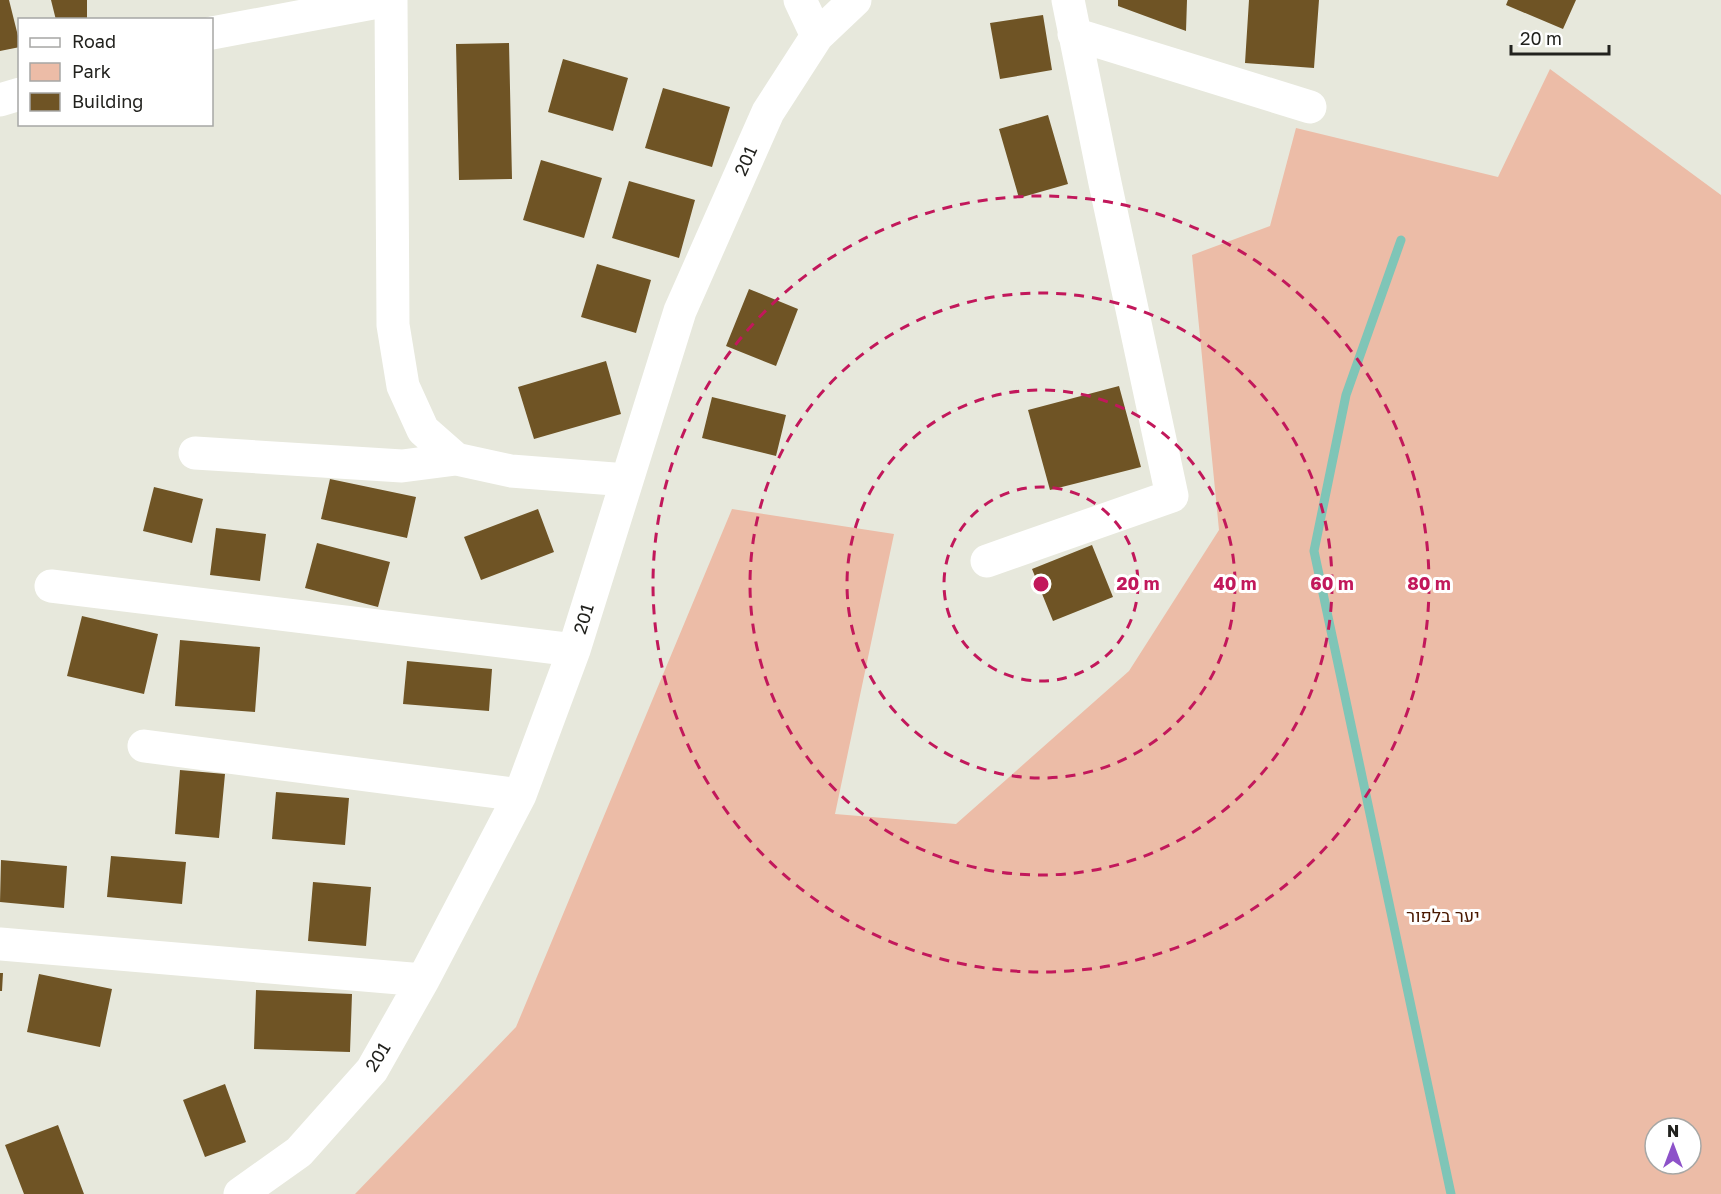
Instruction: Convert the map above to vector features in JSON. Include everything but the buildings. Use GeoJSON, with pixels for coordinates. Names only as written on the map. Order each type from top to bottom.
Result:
{"type":"FeatureCollection","features":[{"type":"Feature","properties":{"kind":"street"},"geometry":{"type":"LineString","coordinates":[[213,33],[390,0],[393,325],[403,386],[423,430],[456,459]]}},
{"type":"Feature","properties":{"kind":"street"},"geometry":{"type":"LineString","coordinates":[[800,0],[817,36]]}},
{"type":"Feature","properties":{"kind":"street","name":"201"},"geometry":{"type":"LineString","coordinates":[[240,1194],[299,1152],[372,1070],[423,980],[520,795],[574,650],[680,311],[768,112],[817,36],[855,0]]}},
{"type":"Feature","properties":{"kind":"street"},"geometry":{"type":"LineString","coordinates":[[987,561],[1172,496],[1068,0]]}},
{"type":"Feature","properties":{"kind":"street"},"geometry":{"type":"LineString","coordinates":[[1074,34],[1310,107]]}},
{"type":"Feature","properties":{"kind":"street"},"geometry":{"type":"LineString","coordinates":[[0,100],[18,94]]}},
{"type":"Feature","properties":{"kind":"street"},"geometry":{"type":"LineString","coordinates":[[195,453],[402,466],[456,459],[511,471],[627,480]]}},
{"type":"Feature","properties":{"kind":"street"},"geometry":{"type":"LineString","coordinates":[[51,586],[574,650]]}},
{"type":"Feature","properties":{"kind":"street"},"geometry":{"type":"LineString","coordinates":[[144,746],[520,795]]}},
{"type":"Feature","properties":{"kind":"street"},"geometry":{"type":"LineString","coordinates":[[0,944],[423,980]]}},
{"type":"Feature","properties":{"kind":"green space","name":"יער בלפור"},"geometry":{"type":"Polygon","coordinates":[[[1550,69],[1721,195],[1721,1194],[355,1194],[516,1027],[732,509],[894,534],[835,814],[956,824],[1129,671],[1219,530],[1192,255],[1270,226],[1296,128],[1498,177],[1550,69]]]}},
{"type":"Feature","properties":{"kind":"waterway"},"geometry":{"type":"LineString","coordinates":[[1401,240],[1346,395],[1314,551],[1451,1194]]}}]}
